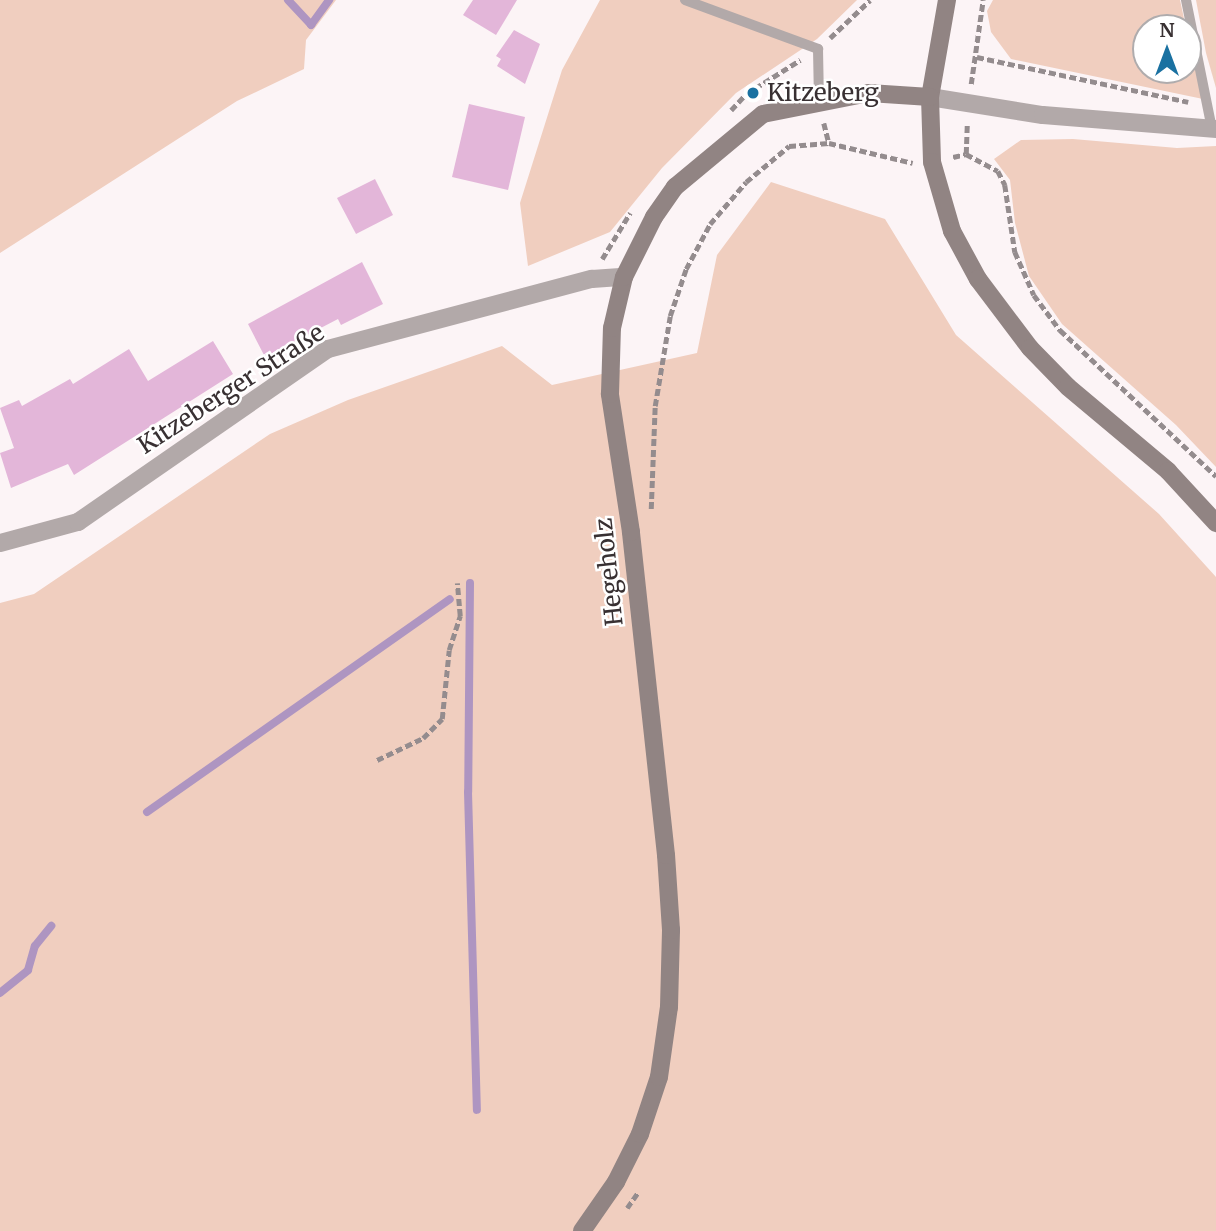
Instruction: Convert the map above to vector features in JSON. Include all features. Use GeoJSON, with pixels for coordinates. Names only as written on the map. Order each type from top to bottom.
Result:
{"type":"FeatureCollection","features":[{"type":"Feature","properties":{"kind":"street"},"geometry":{"type":"LineString","coordinates":[[947,0],[930,97],[932,162],[952,231],[978,279],[1030,348],[1068,387],[1168,471],[1216,523]]}},
{"type":"Feature","properties":{"kind":"street","name":"Hegeholz"},"geometry":{"type":"LineString","coordinates":[[582,1231],[616,1182],[640,1134],[659,1077],[668,1007],[671,930],[666,855],[631,532],[610,394],[612,328],[624,277],[654,217],[675,187],[763,114],[819,100],[869,93],[930,97]]}},
{"type":"Feature","properties":{"kind":"street"},"geometry":{"type":"LineString","coordinates":[[930,97],[1043,115],[1214,129]]}},
{"type":"Feature","properties":{"kind":"street","name":"Kitzeberger Straße"},"geometry":{"type":"LineString","coordinates":[[0,543],[78,522],[328,349],[592,279],[624,277]]}},
{"type":"Feature","properties":{"kind":"lane"},"geometry":{"type":"LineString","coordinates":[[685,0],[818,49],[819,100]]}},
{"type":"Feature","properties":{"kind":"lane"},"geometry":{"type":"LineString","coordinates":[[1186,0],[1214,129]]}},
{"type":"Feature","properties":{"kind":"path"},"geometry":{"type":"LineString","coordinates":[[983,0],[976,57],[1209,106]]}},
{"type":"Feature","properties":{"kind":"path"},"geometry":{"type":"LineString","coordinates":[[966,154],[968,103]]}},
{"type":"Feature","properties":{"kind":"path"},"geometry":{"type":"LineString","coordinates":[[651,515],[655,407],[670,316],[686,269],[710,224],[746,182],[789,146],[829,143],[903,164],[932,162],[966,154],[998,171],[1005,185],[1015,252],[1034,295],[1060,330],[1216,476]]}},
{"type":"Feature","properties":{"kind":"path"},"geometry":{"type":"LineString","coordinates":[[377,760],[423,738],[442,719],[449,650],[460,616],[457,583]]}},
{"type":"Feature","properties":{"kind":"path"},"geometry":{"type":"LineString","coordinates":[[618,1220],[640,1187]]}},
{"type":"Feature","properties":{"kind":"shaded area"},"geometry":{"type":"Polygon","coordinates":[[[0,0],[336,0],[306,40],[304,69],[237,101],[0,253],[0,0]]]}},
{"type":"Feature","properties":{"kind":"shaded area"},"geometry":{"type":"Polygon","coordinates":[[[600,0],[857,0],[817,39],[736,93],[662,168],[610,232],[528,266],[520,203],[562,70],[600,0]]]}},
{"type":"Feature","properties":{"kind":"shaded area"},"geometry":{"type":"Polygon","coordinates":[[[993,0],[1180,0],[1183,14],[1132,14],[1132,84],[1199,84],[1203,99],[1011,59],[991,32],[987,11],[993,0]]]}},
{"type":"Feature","properties":{"kind":"shaded area"},"geometry":{"type":"Polygon","coordinates":[[[1196,0],[1216,0],[1216,88],[1206,53],[1202,14],[1199,14],[1196,0]]]}},
{"type":"Feature","properties":{"kind":"shaded area"},"geometry":{"type":"Polygon","coordinates":[[[1073,139],[1177,148],[1216,146],[1216,467],[1176,425],[1062,324],[1029,276],[1015,223],[1010,180],[994,159],[1021,140],[1073,139]]]}},
{"type":"Feature","properties":{"kind":"shaded area"},"geometry":{"type":"Polygon","coordinates":[[[771,182],[885,219],[956,335],[1159,514],[1216,577],[1216,1231],[0,1231],[0,603],[34,594],[270,434],[348,400],[502,346],[552,385],[697,353],[717,255],[771,182]]]}},
{"type":"Feature","properties":{"kind":"building"},"geometry":{"type":"Polygon","coordinates":[[[473,0],[517,0],[496,35],[463,15],[473,0]]]}},
{"type":"Feature","properties":{"kind":"building"},"geometry":{"type":"Polygon","coordinates":[[[514,30],[540,44],[525,84],[497,66],[501,59],[496,56],[514,30]]]}},
{"type":"Feature","properties":{"kind":"building"},"geometry":{"type":"Polygon","coordinates":[[[469,104],[525,117],[508,190],[452,177],[469,104]]]}},
{"type":"Feature","properties":{"kind":"building"},"geometry":{"type":"Polygon","coordinates":[[[375,179],[393,215],[356,234],[337,198],[375,179]]]}},
{"type":"Feature","properties":{"kind":"building"},"geometry":{"type":"Polygon","coordinates":[[[362,262],[383,304],[341,325],[338,319],[265,357],[248,324],[362,262]]]}},
{"type":"Feature","properties":{"kind":"building"},"geometry":{"type":"Polygon","coordinates":[[[213,341],[233,374],[74,475],[68,464],[11,488],[0,453],[14,448],[0,408],[19,400],[22,406],[70,379],[73,384],[129,349],[148,381],[213,341]]]}},
{"type":"Feature","properties":{"kind":"waterway"},"geometry":{"type":"LineString","coordinates":[[288,0],[311,25],[329,0]]}},
{"type":"Feature","properties":{"kind":"waterway"},"geometry":{"type":"LineString","coordinates":[[470,583],[468,792],[477,1110]]}},
{"type":"Feature","properties":{"kind":"waterway"},"geometry":{"type":"LineString","coordinates":[[147,812],[450,599]]}},
{"type":"Feature","properties":{"kind":"waterway"},"geometry":{"type":"LineString","coordinates":[[0,993],[28,970],[35,946],[51,926]]}},
{"type":"Feature","properties":{"kind":"place","name":"Kitzeberg"},"geometry":{"type":"Point","coordinates":[753,93]}}]}
